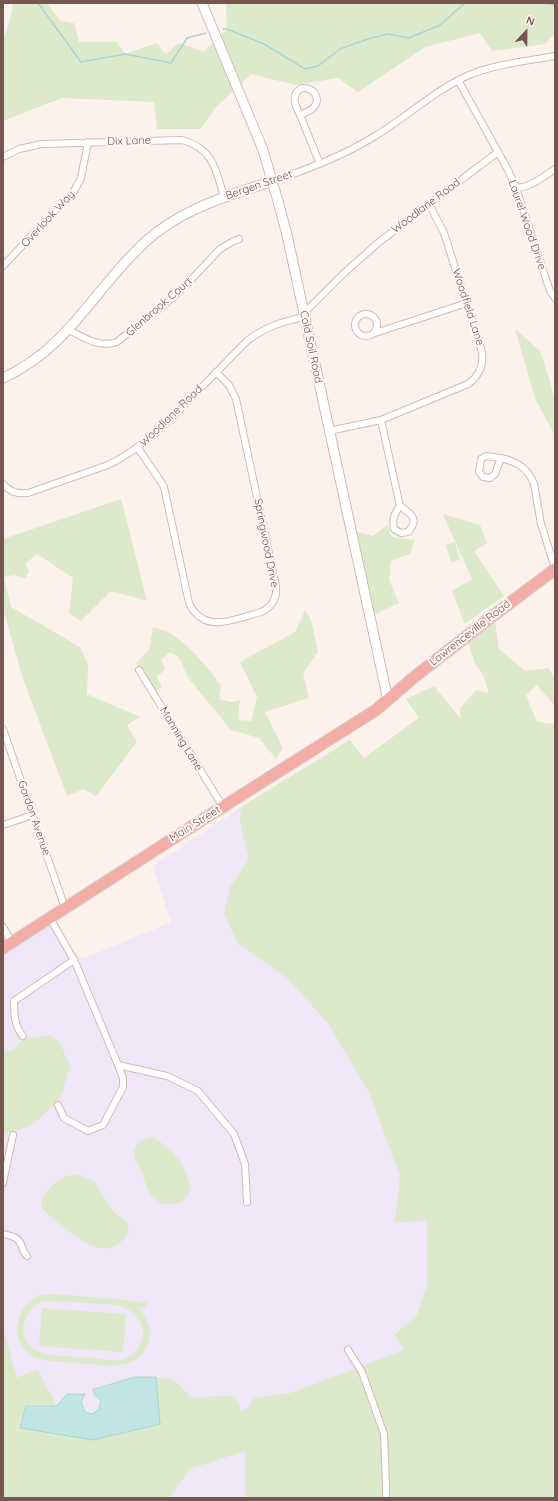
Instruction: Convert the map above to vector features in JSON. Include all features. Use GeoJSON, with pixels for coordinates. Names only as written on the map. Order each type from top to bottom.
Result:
{"type":"FeatureCollection","features":[{"type":"Feature","properties":{"kind":"highway","name":"Lawrenceville Road"},"geometry":{"type":"LineString","coordinates":[[388,700],[413,678],[555,569]]}},
{"type":"Feature","properties":{"kind":"highway","name":"Main Street"},"geometry":{"type":"LineString","coordinates":[[7,946],[376,710],[388,700]]}},
{"type":"Feature","properties":{"kind":"street","name":"Cold Soil Road"},"geometry":{"type":"LineString","coordinates":[[202,3],[263,150],[286,228],[388,700]]}},
{"type":"Feature","properties":{"kind":"street","name":"Bergen Street"},"geometry":{"type":"LineString","coordinates":[[3,378],[41,355],[69,330],[132,255],[145,242],[169,223],[212,201],[273,181],[341,155],[376,136],[458,80],[494,67],[555,56]]}},
{"type":"Feature","properties":{"kind":"street","name":"Laurel Wood Drive"},"geometry":{"type":"LineString","coordinates":[[458,80],[516,188],[550,291],[555,298]]}},
{"type":"Feature","properties":{"kind":"street"},"geometry":{"type":"LineString","coordinates":[[300,115],[312,109],[317,102],[316,94],[310,88],[302,88],[298,90],[294,96],[294,100],[300,115],[320,164]]}},
{"type":"Feature","properties":{"kind":"street","name":"Dix Lane"},"geometry":{"type":"LineString","coordinates":[[3,157],[20,149],[36,145],[175,139],[188,142],[201,148],[211,158],[224,197]]}},
{"type":"Feature","properties":{"kind":"street","name":"Overlook Way"},"geometry":{"type":"LineString","coordinates":[[3,266],[74,191],[81,178],[88,142]]}},
{"type":"Feature","properties":{"kind":"street","name":"Woodlane Road"},"geometry":{"type":"LineString","coordinates":[[3,484],[12,492],[22,494],[28,493],[108,465],[138,448],[164,426],[248,340],[256,334],[277,324],[305,315],[360,258],[498,152]]}},
{"type":"Feature","properties":{"kind":"street"},"geometry":{"type":"LineString","coordinates":[[516,188],[526,187],[533,184],[555,169]]}},
{"type":"Feature","properties":{"kind":"street","name":"Woodfield Lane"},"geometry":{"type":"LineString","coordinates":[[330,431],[381,420],[468,384],[478,375],[482,364],[482,352],[444,233],[429,204]]}},
{"type":"Feature","properties":{"kind":"street","name":"Glenbrook Court"},"geometry":{"type":"LineString","coordinates":[[69,330],[99,344],[111,344],[117,342],[171,299],[220,249],[240,239]]}},
{"type":"Feature","properties":{"kind":"street"},"geometry":{"type":"LineString","coordinates":[[372,334],[467,303]]}},
{"type":"Feature","properties":{"kind":"street","name":"Springwood Drive"},"geometry":{"type":"LineString","coordinates":[[138,448],[164,487],[189,603],[195,614],[205,621],[217,623],[266,610],[274,601],[276,586],[236,400],[229,385],[216,372]]}},
{"type":"Feature","properties":{"kind":"street"},"geometry":{"type":"LineString","coordinates":[[381,420],[400,506],[413,515],[413,527],[408,532],[401,533],[394,529],[392,521],[395,512],[400,506]]}},
{"type":"Feature","properties":{"kind":"street"},"geometry":{"type":"LineString","coordinates":[[501,458],[518,464],[528,472],[532,478],[541,524],[555,569]]}},
{"type":"Feature","properties":{"kind":"street","name":"Manning Lane"},"geometry":{"type":"LineString","coordinates":[[139,670],[223,807]]}},
{"type":"Feature","properties":{"kind":"street","name":"Gordon Avenue"},"geometry":{"type":"LineString","coordinates":[[3,729],[65,908]]}},
{"type":"Feature","properties":{"kind":"street"},"geometry":{"type":"LineString","coordinates":[[3,825],[33,815]]}},
{"type":"Feature","properties":{"kind":"street"},"geometry":{"type":"LineString","coordinates":[[50,918],[74,960],[124,1078],[123,1087],[103,1126],[88,1131],[64,1118],[58,1105]]}},
{"type":"Feature","properties":{"kind":"street"},"geometry":{"type":"LineString","coordinates":[[3,927],[7,946]]}},
{"type":"Feature","properties":{"kind":"street"},"geometry":{"type":"LineString","coordinates":[[23,1036],[19,1032],[15,1019],[14,1001],[74,960]]}},
{"type":"Feature","properties":{"kind":"street"},"geometry":{"type":"LineString","coordinates":[[118,1065],[167,1076],[198,1091],[234,1134],[245,1164],[247,1202]]}},
{"type":"Feature","properties":{"kind":"street"},"geometry":{"type":"LineString","coordinates":[[3,1182],[13,1135]]}},
{"type":"Feature","properties":{"kind":"street"},"geometry":{"type":"LineString","coordinates":[[3,1234],[16,1237],[27,1256]]}},
{"type":"Feature","properties":{"kind":"street"},"geometry":{"type":"LineString","coordinates":[[348,1350],[362,1372],[384,1434],[386,1498]]}},
{"type":"Feature","properties":{"kind":"shaded area"},"geometry":{"type":"Polygon","coordinates":[[[434,686],[462,720],[555,778],[555,1498],[3,1498],[3,955],[39,933],[48,925],[82,959],[171,922],[153,866],[241,807],[350,740],[364,758],[419,718],[406,699],[434,686]]]}},
{"type":"Feature","properties":{"kind":"green space"},"geometry":{"type":"Polygon","coordinates":[[[13,3],[47,3],[60,21],[74,23],[79,42],[117,42],[125,54],[157,43],[166,54],[179,43],[204,52],[227,29],[226,3],[555,3],[555,33],[545,44],[492,51],[480,33],[425,47],[358,92],[338,78],[296,85],[251,74],[215,108],[201,129],[157,129],[154,102],[62,98],[3,121],[3,40],[10,21],[13,3]]]}},
{"type":"Feature","properties":{"kind":"green space"},"geometry":{"type":"Polygon","coordinates":[[[515,329],[540,351],[555,402],[555,436],[535,398],[515,329]]]}},
{"type":"Feature","properties":{"kind":"green space"},"geometry":{"type":"Polygon","coordinates":[[[121,499],[147,601],[111,591],[81,621],[69,614],[73,578],[37,554],[25,564],[29,571],[25,579],[14,575],[4,577],[11,607],[80,647],[88,665],[87,694],[140,717],[127,725],[137,742],[96,796],[83,789],[67,796],[22,676],[3,609],[3,539],[121,499]]]}},
{"type":"Feature","properties":{"kind":"green space"},"geometry":{"type":"Polygon","coordinates":[[[443,514],[480,525],[487,543],[474,551],[504,596],[465,624],[452,591],[472,579],[443,514]]]}},
{"type":"Feature","properties":{"kind":"green space"},"geometry":{"type":"Polygon","coordinates":[[[387,525],[392,537],[415,540],[410,554],[391,561],[389,580],[399,603],[374,615],[354,531],[373,536],[387,525]]]}},
{"type":"Feature","properties":{"kind":"green space"},"geometry":{"type":"Polygon","coordinates":[[[455,542],[460,560],[451,562],[446,545],[455,542]]]}},
{"type":"Feature","properties":{"kind":"green space"},"geometry":{"type":"Polygon","coordinates":[[[305,610],[311,620],[318,651],[303,674],[309,698],[265,712],[283,748],[276,759],[259,738],[231,730],[189,679],[178,656],[170,652],[161,660],[165,669],[157,677],[162,687],[154,691],[136,663],[149,650],[153,627],[168,632],[183,642],[190,649],[221,685],[219,699],[232,702],[240,700],[238,720],[251,721],[257,697],[240,662],[295,632],[305,610]]]}},
{"type":"Feature","properties":{"kind":"green space"},"geometry":{"type":"Polygon","coordinates":[[[495,621],[499,649],[525,671],[549,668],[555,679],[555,706],[537,685],[526,695],[537,722],[555,724],[555,1498],[245,1498],[245,1451],[190,1469],[169,1498],[3,1498],[3,1328],[17,1378],[37,1369],[57,1406],[26,1406],[160,1424],[156,1377],[174,1380],[191,1397],[232,1396],[239,1403],[240,1411],[248,1408],[254,1398],[291,1393],[404,1350],[394,1335],[417,1315],[427,1285],[427,1220],[395,1223],[400,1176],[369,1092],[328,1023],[289,980],[238,943],[224,914],[230,887],[249,859],[240,821],[241,807],[350,740],[364,758],[419,718],[406,699],[434,686],[461,719],[460,708],[476,690],[489,693],[483,675],[475,663],[468,643],[495,621]]]}},
{"type":"Feature","properties":{"kind":"green space"},"geometry":{"type":"Polygon","coordinates":[[[49,1035],[60,1043],[70,1066],[63,1092],[56,1103],[32,1125],[12,1132],[3,1133],[3,1051],[12,1051],[24,1039],[49,1035]]]}},
{"type":"Feature","properties":{"kind":"green space"},"geometry":{"type":"Polygon","coordinates":[[[154,1137],[176,1156],[187,1175],[190,1189],[188,1195],[179,1203],[161,1203],[152,1196],[141,1169],[135,1159],[135,1147],[140,1142],[154,1137]]]}},
{"type":"Feature","properties":{"kind":"green space"},"geometry":{"type":"Polygon","coordinates":[[[76,1174],[95,1182],[114,1212],[126,1221],[129,1231],[120,1243],[109,1248],[98,1247],[86,1242],[73,1235],[42,1209],[41,1199],[52,1186],[64,1177],[76,1174]]]}},
{"type":"Feature","properties":{"kind":"green space"},"geometry":{"type":"Polygon","coordinates":[[[54,1294],[147,1302],[146,1308],[137,1307],[146,1318],[150,1330],[149,1340],[145,1350],[132,1362],[115,1365],[96,1365],[44,1360],[31,1355],[20,1343],[17,1328],[18,1320],[21,1313],[32,1300],[41,1295],[54,1294]],[[42,1301],[28,1314],[24,1322],[23,1330],[25,1337],[29,1344],[36,1350],[45,1354],[119,1360],[130,1356],[135,1352],[141,1343],[143,1338],[142,1326],[136,1315],[126,1308],[118,1305],[42,1301]]]}},
{"type":"Feature","properties":{"kind":"green space"},"geometry":{"type":"Polygon","coordinates":[[[42,1308],[126,1314],[123,1352],[39,1346],[42,1308]]]}},
{"type":"Feature","properties":{"kind":"water"},"geometry":{"type":"Polygon","coordinates":[[[135,1377],[156,1377],[160,1424],[93,1440],[20,1428],[26,1406],[57,1406],[67,1394],[85,1394],[81,1402],[85,1412],[92,1414],[99,1409],[101,1400],[95,1395],[93,1390],[135,1377]]]}},
{"type":"Feature","properties":{"kind":"waterway"},"geometry":{"type":"LineString","coordinates":[[38,3],[81,62],[125,54],[171,63],[187,38],[206,33]]}},
{"type":"Feature","properties":{"kind":"waterway"},"geometry":{"type":"LineString","coordinates":[[223,29],[227,29],[264,44],[305,69],[318,66],[340,49],[368,39],[387,34],[409,38],[440,25],[465,3]]}},
{"type":"Feature","properties":{"kind":"waterway"},"geometry":{"type":"LineString","coordinates":[[543,3],[555,5]]}}]}
